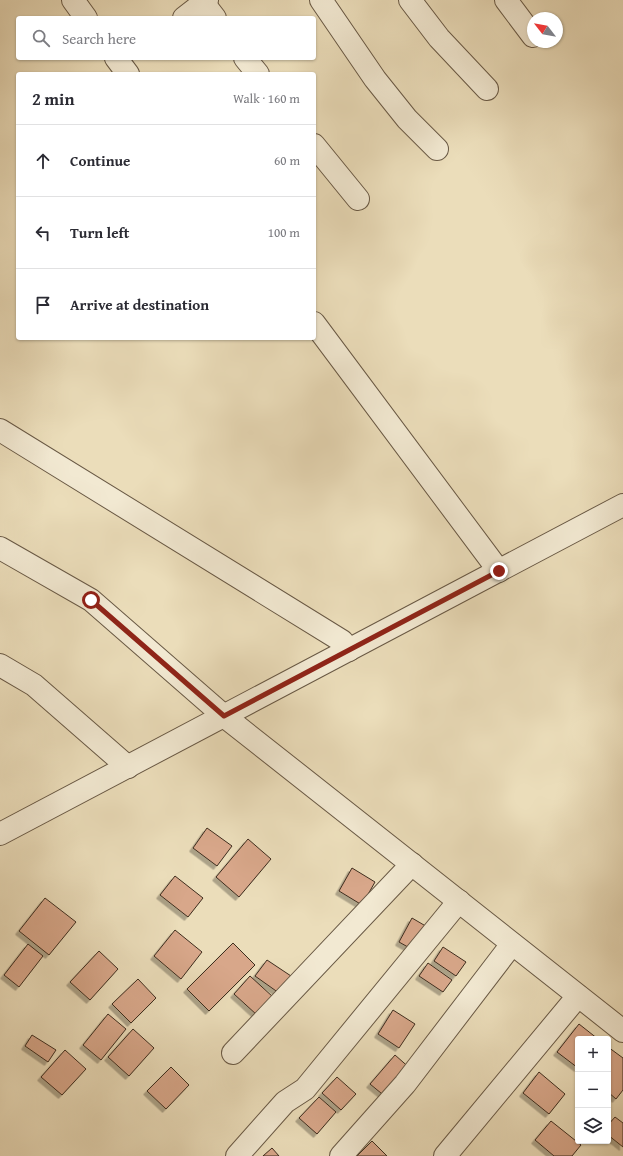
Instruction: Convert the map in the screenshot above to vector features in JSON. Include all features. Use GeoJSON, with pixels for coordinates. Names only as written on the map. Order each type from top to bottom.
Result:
{"type":"FeatureCollection","features":[{"type":"Feature","properties":{"kind":"street"},"geometry":{"type":"LineString","coordinates":[[73,0],[85,16]]}},
{"type":"Feature","properties":{"kind":"street"},"geometry":{"type":"LineString","coordinates":[[321,0],[375,79],[407,119],[437,149]]}},
{"type":"Feature","properties":{"kind":"street"},"geometry":{"type":"LineString","coordinates":[[410,0],[439,38],[487,89]]}},
{"type":"Feature","properties":{"kind":"street"},"geometry":{"type":"LineString","coordinates":[[506,0],[527,28]]}},
{"type":"Feature","properties":{"kind":"street"},"geometry":{"type":"LineString","coordinates":[[188,16],[207,5]]}},
{"type":"Feature","properties":{"kind":"street"},"geometry":{"type":"LineString","coordinates":[[248,60],[256,72]]}},
{"type":"Feature","properties":{"kind":"street"},"geometry":{"type":"LineString","coordinates":[[316,147],[358,199]]}},
{"type":"Feature","properties":{"kind":"street"},"geometry":{"type":"LineString","coordinates":[[316,326],[499,571]]}},
{"type":"Feature","properties":{"kind":"street"},"geometry":{"type":"LineString","coordinates":[[0,430],[342,640],[349,650]]}},
{"type":"Feature","properties":{"kind":"street"},"geometry":{"type":"LineString","coordinates":[[0,834],[623,505]]}},
{"type":"Feature","properties":{"kind":"street"},"geometry":{"type":"LineString","coordinates":[[0,548],[91,600],[224,716],[623,1031]]}},
{"type":"Feature","properties":{"kind":"street"},"geometry":{"type":"LineString","coordinates":[[0,665],[34,685],[128,767]]}},
{"type":"Feature","properties":{"kind":"street"},"geometry":{"type":"LineString","coordinates":[[233,1053],[412,864]]}},
{"type":"Feature","properties":{"kind":"street"},"geometry":{"type":"LineString","coordinates":[[237,1156],[285,1102],[305,1089],[459,901]]}},
{"type":"Feature","properties":{"kind":"street"},"geometry":{"type":"LineString","coordinates":[[341,1156],[405,1084],[512,944]]}},
{"type":"Feature","properties":{"kind":"street"},"geometry":{"type":"LineString","coordinates":[[447,1155],[578,996]]}},
{"type":"Feature","properties":{"kind":"building"},"geometry":{"type":"Polygon","coordinates":[[[207,828],[232,846],[217,866],[193,848],[207,828]]]}},
{"type":"Feature","properties":{"kind":"building"},"geometry":{"type":"Polygon","coordinates":[[[248,839],[271,859],[239,897],[216,877],[248,839]]]}},
{"type":"Feature","properties":{"kind":"building"},"geometry":{"type":"Polygon","coordinates":[[[352,868],[375,882],[362,905],[339,891],[352,868]]]}},
{"type":"Feature","properties":{"kind":"building"},"geometry":{"type":"Polygon","coordinates":[[[175,876],[203,898],[188,917],[160,895],[175,876]]]}},
{"type":"Feature","properties":{"kind":"building"},"geometry":{"type":"Polygon","coordinates":[[[45,898],[76,922],[49,955],[19,931],[45,898]]]}},
{"type":"Feature","properties":{"kind":"building"},"geometry":{"type":"Polygon","coordinates":[[[412,918],[429,928],[415,951],[399,942],[412,918]]]}},
{"type":"Feature","properties":{"kind":"building"},"geometry":{"type":"Polygon","coordinates":[[[175,930],[202,952],[181,979],[154,956],[175,930]]]}},
{"type":"Feature","properties":{"kind":"building"},"geometry":{"type":"Polygon","coordinates":[[[233,943],[255,965],[209,1011],[187,989],[233,943]]]}},
{"type":"Feature","properties":{"kind":"building"},"geometry":{"type":"Polygon","coordinates":[[[28,944],[43,956],[19,987],[4,975],[28,944]]]}},
{"type":"Feature","properties":{"kind":"building"},"geometry":{"type":"Polygon","coordinates":[[[443,947],[466,962],[456,976],[434,961],[443,947]]]}},
{"type":"Feature","properties":{"kind":"building"},"geometry":{"type":"Polygon","coordinates":[[[99,951],[118,969],[90,1000],[70,982],[99,951]]]}},
{"type":"Feature","properties":{"kind":"building"},"geometry":{"type":"Polygon","coordinates":[[[267,960],[291,976],[279,993],[255,976],[267,960]]]}},
{"type":"Feature","properties":{"kind":"building"},"geometry":{"type":"Polygon","coordinates":[[[428,963],[452,980],[443,992],[419,976],[428,963]]]}},
{"type":"Feature","properties":{"kind":"building"},"geometry":{"type":"Polygon","coordinates":[[[250,976],[273,997],[257,1015],[234,994],[250,976]]]}},
{"type":"Feature","properties":{"kind":"building"},"geometry":{"type":"Polygon","coordinates":[[[138,979],[156,998],[131,1023],[112,1004],[138,979]]]}},
{"type":"Feature","properties":{"kind":"building"},"geometry":{"type":"Polygon","coordinates":[[[393,1010],[415,1024],[399,1048],[378,1034],[393,1010]]]}},
{"type":"Feature","properties":{"kind":"building"},"geometry":{"type":"Polygon","coordinates":[[[108,1014],[126,1029],[101,1060],[83,1045],[108,1014]]]}},
{"type":"Feature","properties":{"kind":"building"},"geometry":{"type":"Polygon","coordinates":[[[579,1024],[594,1036],[575,1036],[575,1066],[557,1052],[579,1024]]]}},
{"type":"Feature","properties":{"kind":"building"},"geometry":{"type":"Polygon","coordinates":[[[133,1029],[154,1048],[129,1076],[108,1057],[133,1029]]]}},
{"type":"Feature","properties":{"kind":"building"},"geometry":{"type":"Polygon","coordinates":[[[32,1035],[56,1050],[48,1062],[25,1046],[32,1035]]]}},
{"type":"Feature","properties":{"kind":"building"},"geometry":{"type":"Polygon","coordinates":[[[611,1049],[623,1058],[623,1090],[616,1099],[611,1095],[611,1049]]]}},
{"type":"Feature","properties":{"kind":"building"},"geometry":{"type":"Polygon","coordinates":[[[65,1050],[86,1069],[62,1095],[41,1077],[65,1050]]]}},
{"type":"Feature","properties":{"kind":"building"},"geometry":{"type":"Polygon","coordinates":[[[395,1055],[412,1070],[387,1098],[370,1084],[395,1055]]]}},
{"type":"Feature","properties":{"kind":"building"},"geometry":{"type":"Polygon","coordinates":[[[171,1067],[189,1085],[166,1109],[147,1091],[171,1067]]]}},
{"type":"Feature","properties":{"kind":"building"},"geometry":{"type":"Polygon","coordinates":[[[539,1072],[565,1094],[549,1114],[523,1093],[539,1072]]]}},
{"type":"Feature","properties":{"kind":"building"},"geometry":{"type":"Polygon","coordinates":[[[337,1077],[356,1094],[341,1110],[322,1093],[337,1077]]]}},
{"type":"Feature","properties":{"kind":"building"},"geometry":{"type":"Polygon","coordinates":[[[319,1097],[336,1112],[317,1134],[299,1118],[319,1097]]]}},
{"type":"Feature","properties":{"kind":"building"},"geometry":{"type":"Polygon","coordinates":[[[615,1117],[623,1123],[623,1147],[611,1137],[611,1122],[615,1117]]]}},
{"type":"Feature","properties":{"kind":"building"},"geometry":{"type":"Polygon","coordinates":[[[551,1121],[575,1140],[575,1144],[581,1145],[572,1156],[554,1156],[535,1140],[551,1121]]]}},
{"type":"Feature","properties":{"kind":"building"},"geometry":{"type":"Polygon","coordinates":[[[372,1141],[387,1156],[357,1156],[372,1141]]]}},
{"type":"Feature","properties":{"kind":"building"},"geometry":{"type":"Polygon","coordinates":[[[272,1148],[279,1156],[263,1156],[272,1148]]]}},
{"type":"Feature","properties":{"kind":"route"},"geometry":{"type":"LineString","coordinates":[[91,600],[224,716],[499,571]]}}]}
